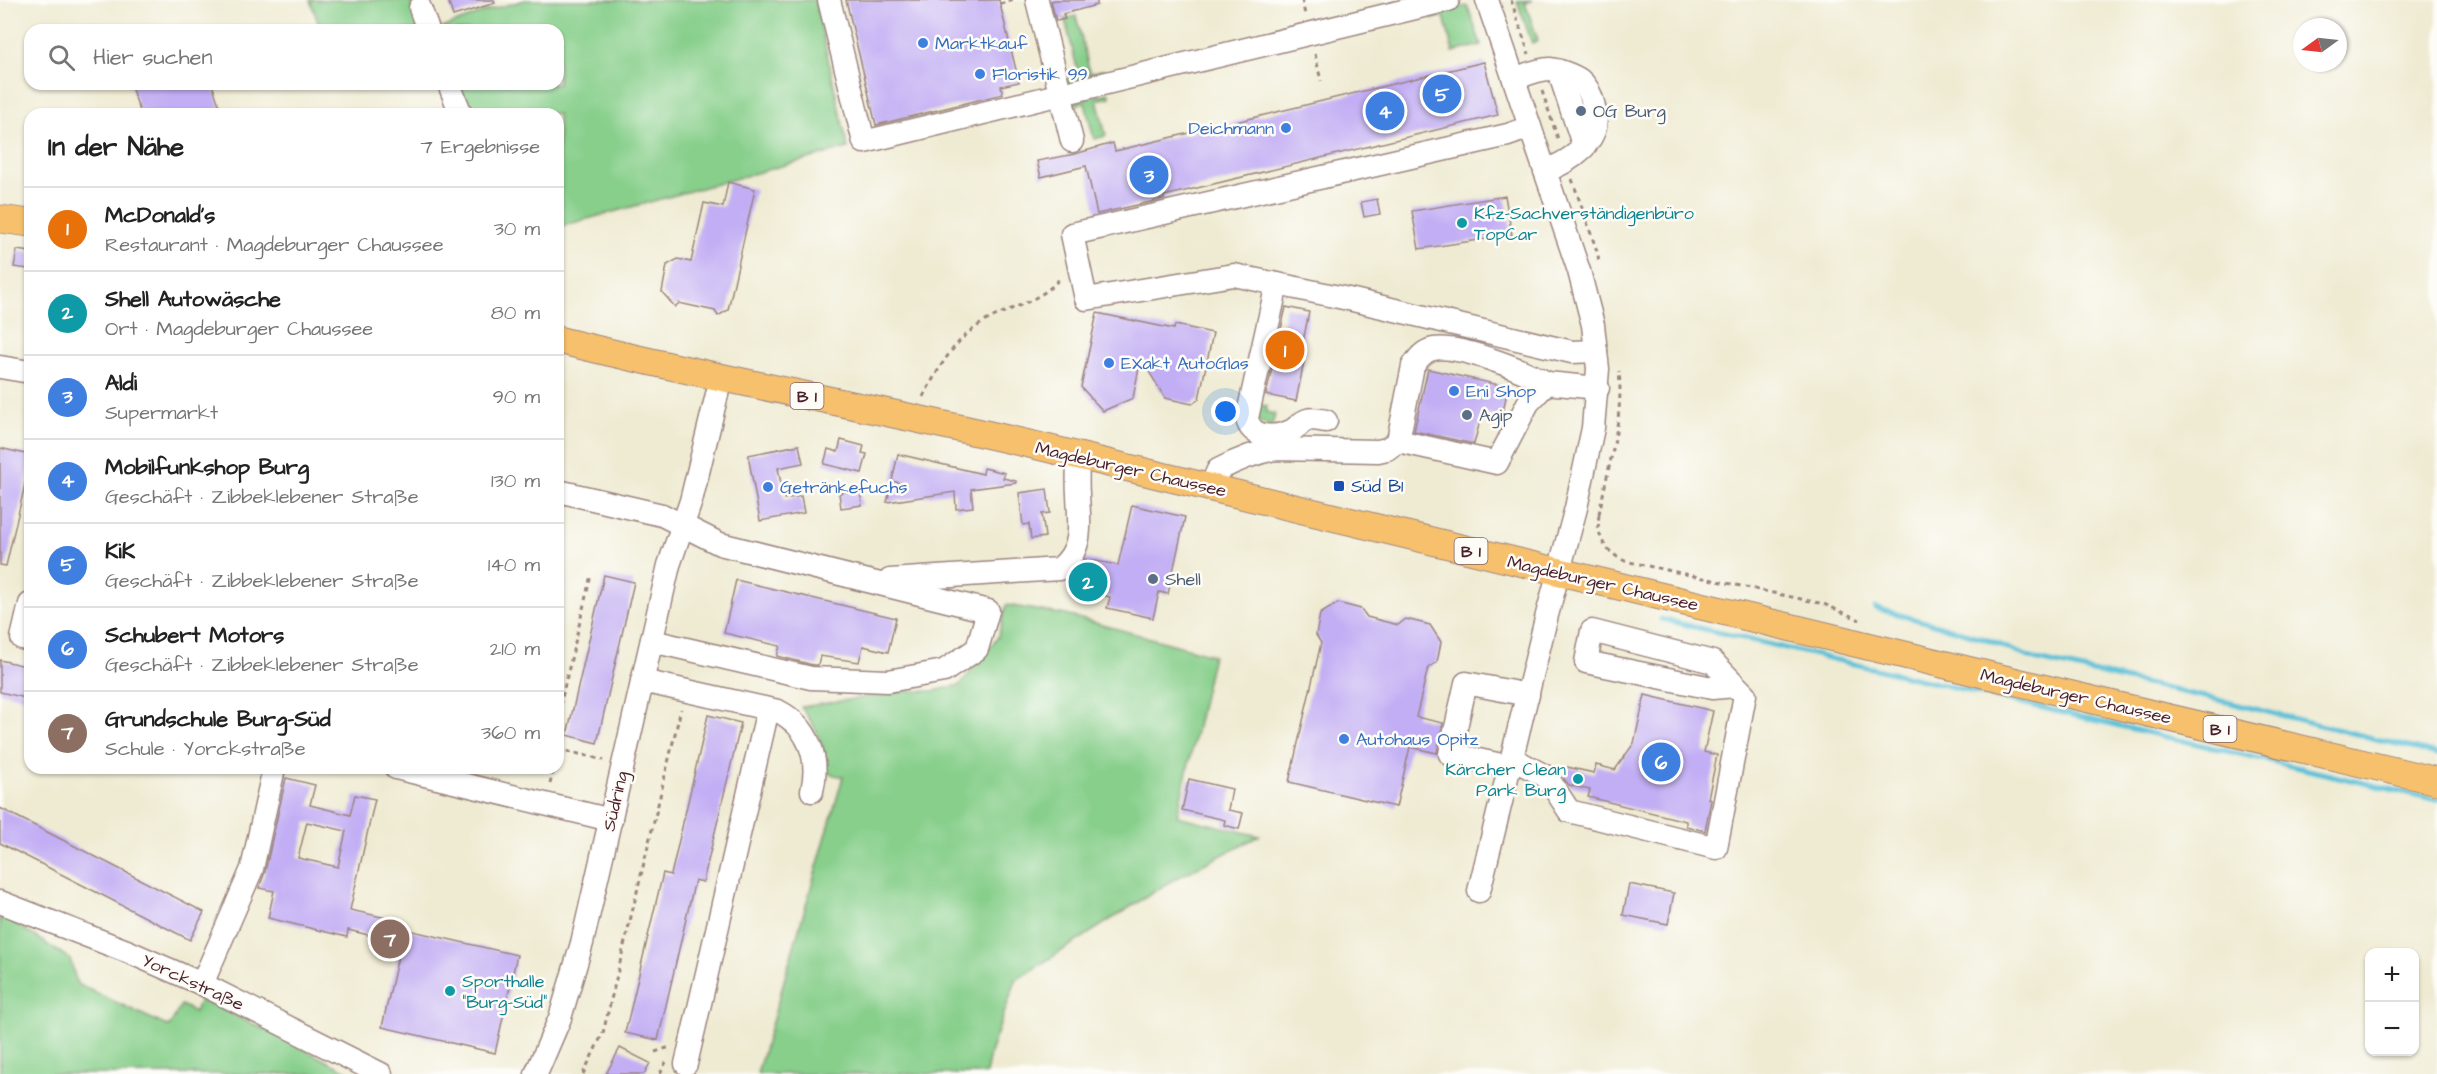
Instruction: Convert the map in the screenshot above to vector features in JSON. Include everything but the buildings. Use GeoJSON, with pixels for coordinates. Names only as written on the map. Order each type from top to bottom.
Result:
{"type":"FeatureCollection","features":[{"type":"Feature","properties":{"kind":"main road"},"geometry":{"type":"LineString","coordinates":[[0,219],[24,222]]}},
{"type":"Feature","properties":{"kind":"main road","name":"Magdeburger Chaussee"},"geometry":{"type":"LineString","coordinates":[[564,341],[1078,456],[1560,573],[2437,780]]}},
{"type":"Feature","properties":{"kind":"street"},"geometry":{"type":"LineString","coordinates":[[829,0],[864,142],[1448,0]]}},
{"type":"Feature","properties":{"kind":"street"},"geometry":{"type":"LineString","coordinates":[[1037,0],[1072,141]]}},
{"type":"Feature","properties":{"kind":"street"},"geometry":{"type":"LineString","coordinates":[[1479,891],[1547,615],[1576,508],[1593,428],[1598,388],[1596,351],[1587,295],[1487,0]]}},
{"type":"Feature","properties":{"kind":"street"},"geometry":{"type":"LineString","coordinates":[[420,8],[426,24]]}},
{"type":"Feature","properties":{"kind":"street"},"geometry":{"type":"LineString","coordinates":[[1514,79],[1549,69],[1581,81],[1588,90],[1596,118],[1593,133],[1584,147],[1566,162],[1545,171]]}},
{"type":"Feature","properties":{"kind":"street"},"geometry":{"type":"LineString","coordinates":[[451,90],[458,108]]}},
{"type":"Feature","properties":{"kind":"street"},"geometry":{"type":"LineString","coordinates":[[1530,127],[1508,135],[1072,234],[1086,299],[1234,276],[1572,351],[1596,351]]}},
{"type":"Feature","properties":{"kind":"street"},"geometry":{"type":"LineString","coordinates":[[1277,284],[1247,418],[1249,426],[1257,434],[1263,435],[1291,431],[1309,419],[1326,421]]}},
{"type":"Feature","properties":{"kind":"street"},"geometry":{"type":"LineString","coordinates":[[1210,488],[1218,470],[1261,451],[1275,449],[1378,451],[1387,449],[1398,441],[1413,366],[1419,357],[1430,350],[1442,348],[1506,363],[1547,382],[1598,388]]}},
{"type":"Feature","properties":{"kind":"street"},"geometry":{"type":"LineString","coordinates":[[0,367],[24,371]]}},
{"type":"Feature","properties":{"kind":"street","name":"Südring"},"geometry":{"type":"LineString","coordinates":[[536,1074],[560,1018],[571,982],[669,566],[691,501],[721,378]]}},
{"type":"Feature","properties":{"kind":"street"},"geometry":{"type":"LineString","coordinates":[[1398,441],[1497,463],[1528,403],[1547,382]]}},
{"type":"Feature","properties":{"kind":"street"},"geometry":{"type":"LineString","coordinates":[[869,581],[1059,569],[1068,562],[1074,551],[1081,524],[1078,456]]}},
{"type":"Feature","properties":{"kind":"street"},"geometry":{"type":"LineString","coordinates":[[564,492],[662,515],[720,544],[988,611],[977,649],[944,671],[888,681],[811,678],[652,641]]}},
{"type":"Feature","properties":{"kind":"street"},"geometry":{"type":"LineString","coordinates":[[1528,695],[1466,683],[1450,754],[1512,763],[1547,777],[1569,811],[1716,848],[1745,695],[1713,662],[1592,631],[1586,662],[1712,688],[1736,686]]}},
{"type":"Feature","properties":{"kind":"street"},"geometry":{"type":"LineString","coordinates":[[642,681],[768,709],[791,718],[807,738],[815,763],[816,774],[812,791]]}},
{"type":"Feature","properties":{"kind":"street"},"geometry":{"type":"LineString","coordinates":[[677,1061],[768,709]]}},
{"type":"Feature","properties":{"kind":"street"},"geometry":{"type":"LineString","coordinates":[[202,984],[252,869],[273,774]]}},
{"type":"Feature","properties":{"kind":"street"},"geometry":{"type":"LineString","coordinates":[[421,774],[611,820]]}},
{"type":"Feature","properties":{"kind":"street","name":"Yorckstraße"},"geometry":{"type":"LineString","coordinates":[[0,902],[129,952],[202,984],[381,1074]]}},
{"type":"Feature","properties":{"kind":"path"},"geometry":{"type":"LineString","coordinates":[[1000,4],[1014,0]]}},
{"type":"Feature","properties":{"kind":"path"},"geometry":{"type":"LineString","coordinates":[[912,418],[941,364],[964,337],[986,320],[1044,295],[1077,258]]}},
{"type":"Feature","properties":{"kind":"path"},"geometry":{"type":"LineString","coordinates":[[1576,508],[1599,514],[1597,527],[1600,538],[1606,548],[1625,561],[1824,604],[1862,621]]}},
{"type":"Feature","properties":{"kind":"path"},"geometry":{"type":"LineString","coordinates":[[564,689],[591,574]]}},
{"type":"Feature","properties":{"kind":"path"},"geometry":{"type":"LineString","coordinates":[[583,1074],[603,1033],[686,690]]}},
{"type":"Feature","properties":{"kind":"path"},"geometry":{"type":"LineString","coordinates":[[564,750],[623,765]]}},
{"type":"Feature","properties":{"kind":"path"},"geometry":{"type":"LineString","coordinates":[[660,1074],[677,1061]]}},
{"type":"Feature","properties":{"kind":"green space"},"geometry":{"type":"Polygon","coordinates":[[[310,0],[410,0],[419,24],[319,24],[310,0]]]}},
{"type":"Feature","properties":{"kind":"green space"},"geometry":{"type":"Polygon","coordinates":[[[525,0],[815,0],[848,148],[564,225],[564,108],[464,108],[456,90],[564,90],[564,24],[453,24],[489,10],[525,0]]]}},
{"type":"Feature","properties":{"kind":"green space"},"geometry":{"type":"Polygon","coordinates":[[[1533,0],[1525,3],[1538,40],[1532,43],[1517,1],[1533,0]]]}},
{"type":"Feature","properties":{"kind":"green space"},"geometry":{"type":"Polygon","coordinates":[[[1466,6],[1481,45],[1453,52],[1444,16],[1432,19],[1431,15],[1466,6]]]}},
{"type":"Feature","properties":{"kind":"green space"},"geometry":{"type":"Polygon","coordinates":[[[1076,16],[1090,73],[1103,70],[1104,75],[1066,84],[1065,79],[1079,76],[1065,19],[1076,16]]]}},
{"type":"Feature","properties":{"kind":"green space"},"geometry":{"type":"Polygon","coordinates":[[[1109,93],[1110,97],[1097,100],[1106,136],[1094,139],[1085,103],[1071,106],[1071,102],[1109,93]]]}},
{"type":"Feature","properties":{"kind":"green space"},"geometry":{"type":"Polygon","coordinates":[[[1259,405],[1267,406],[1266,412],[1275,414],[1272,426],[1262,424],[1256,418],[1259,405]]]}},
{"type":"Feature","properties":{"kind":"green space"},"geometry":{"type":"Polygon","coordinates":[[[1006,605],[1066,615],[1213,655],[1177,816],[1259,836],[1171,881],[1016,980],[990,1053],[986,1074],[757,1074],[843,777],[827,773],[819,738],[812,722],[801,707],[907,691],[934,691],[960,685],[998,637],[1006,605]]]}},
{"type":"Feature","properties":{"kind":"green space"},"geometry":{"type":"Polygon","coordinates":[[[0,917],[11,921],[70,959],[77,984],[169,1027],[181,1005],[195,1012],[200,999],[352,1074],[0,1074],[0,917]]]}},
{"type":"Feature","properties":{"kind":"waterway"},"geometry":{"type":"LineString","coordinates":[[1875,608],[1982,638],[2038,660],[2227,702],[2437,754]]}},
{"type":"Feature","properties":{"kind":"waterway"},"geometry":{"type":"LineString","coordinates":[[1661,619],[2437,800]]}},
{"type":"Feature","properties":{"kind":"place","name":"Marktkauf"},"geometry":{"type":"Point","coordinates":[923,43]}},
{"type":"Feature","properties":{"kind":"place","name":"Floristik 99"},"geometry":{"type":"Point","coordinates":[980,74]}},
{"type":"Feature","properties":{"kind":"place","name":"KiK"},"geometry":{"type":"Point","coordinates":[1442,94]}},
{"type":"Feature","properties":{"kind":"place","name":"Mobilfunkshop Burg"},"geometry":{"type":"Point","coordinates":[1385,111]}},
{"type":"Feature","properties":{"kind":"place","name":"OG Burg"},"geometry":{"type":"Point","coordinates":[1581,111]}},
{"type":"Feature","properties":{"kind":"place","name":"Deichmann"},"geometry":{"type":"Point","coordinates":[1286,128]}},
{"type":"Feature","properties":{"kind":"place","name":"Aldi"},"geometry":{"type":"Point","coordinates":[1149,175]}},
{"type":"Feature","properties":{"kind":"place","name":"Kfz-Sachverständigenbüro TopCar"},"geometry":{"type":"Point","coordinates":[1462,223]}},
{"type":"Feature","properties":{"kind":"place","name":"McDonald's"},"geometry":{"type":"Point","coordinates":[1285,350]}},
{"type":"Feature","properties":{"kind":"place","name":"EXakt AutoGlas"},"geometry":{"type":"Point","coordinates":[1109,363]}},
{"type":"Feature","properties":{"kind":"place","name":"Eni Shop"},"geometry":{"type":"Point","coordinates":[1454,391]}},
{"type":"Feature","properties":{"kind":"place","name":"Agip"},"geometry":{"type":"Point","coordinates":[1467,415]}},
{"type":"Feature","properties":{"kind":"place","name":"Süd B1"},"geometry":{"type":"Point","coordinates":[1339,486]}},
{"type":"Feature","properties":{"kind":"place","name":"Getränkefuchs"},"geometry":{"type":"Point","coordinates":[768,487]}},
{"type":"Feature","properties":{"kind":"place","name":"Shell"},"geometry":{"type":"Point","coordinates":[1153,579]}},
{"type":"Feature","properties":{"kind":"place","name":"Shell Autowäsche"},"geometry":{"type":"Point","coordinates":[1088,582]}},
{"type":"Feature","properties":{"kind":"place","name":"Autohaus Opitz"},"geometry":{"type":"Point","coordinates":[1344,739]}},
{"type":"Feature","properties":{"kind":"place","name":"Schubert Motors"},"geometry":{"type":"Point","coordinates":[1661,762]}},
{"type":"Feature","properties":{"kind":"place","name":"Kärcher Clean Park Burg"},"geometry":{"type":"Point","coordinates":[1578,779]}},
{"type":"Feature","properties":{"kind":"place","name":"Grundschule Burg-Süd"},"geometry":{"type":"Point","coordinates":[390,939]}},
{"type":"Feature","properties":{"kind":"place","name":"Sporthalle \"Burg-Süd\""},"geometry":{"type":"Point","coordinates":[450,991]}}]}
